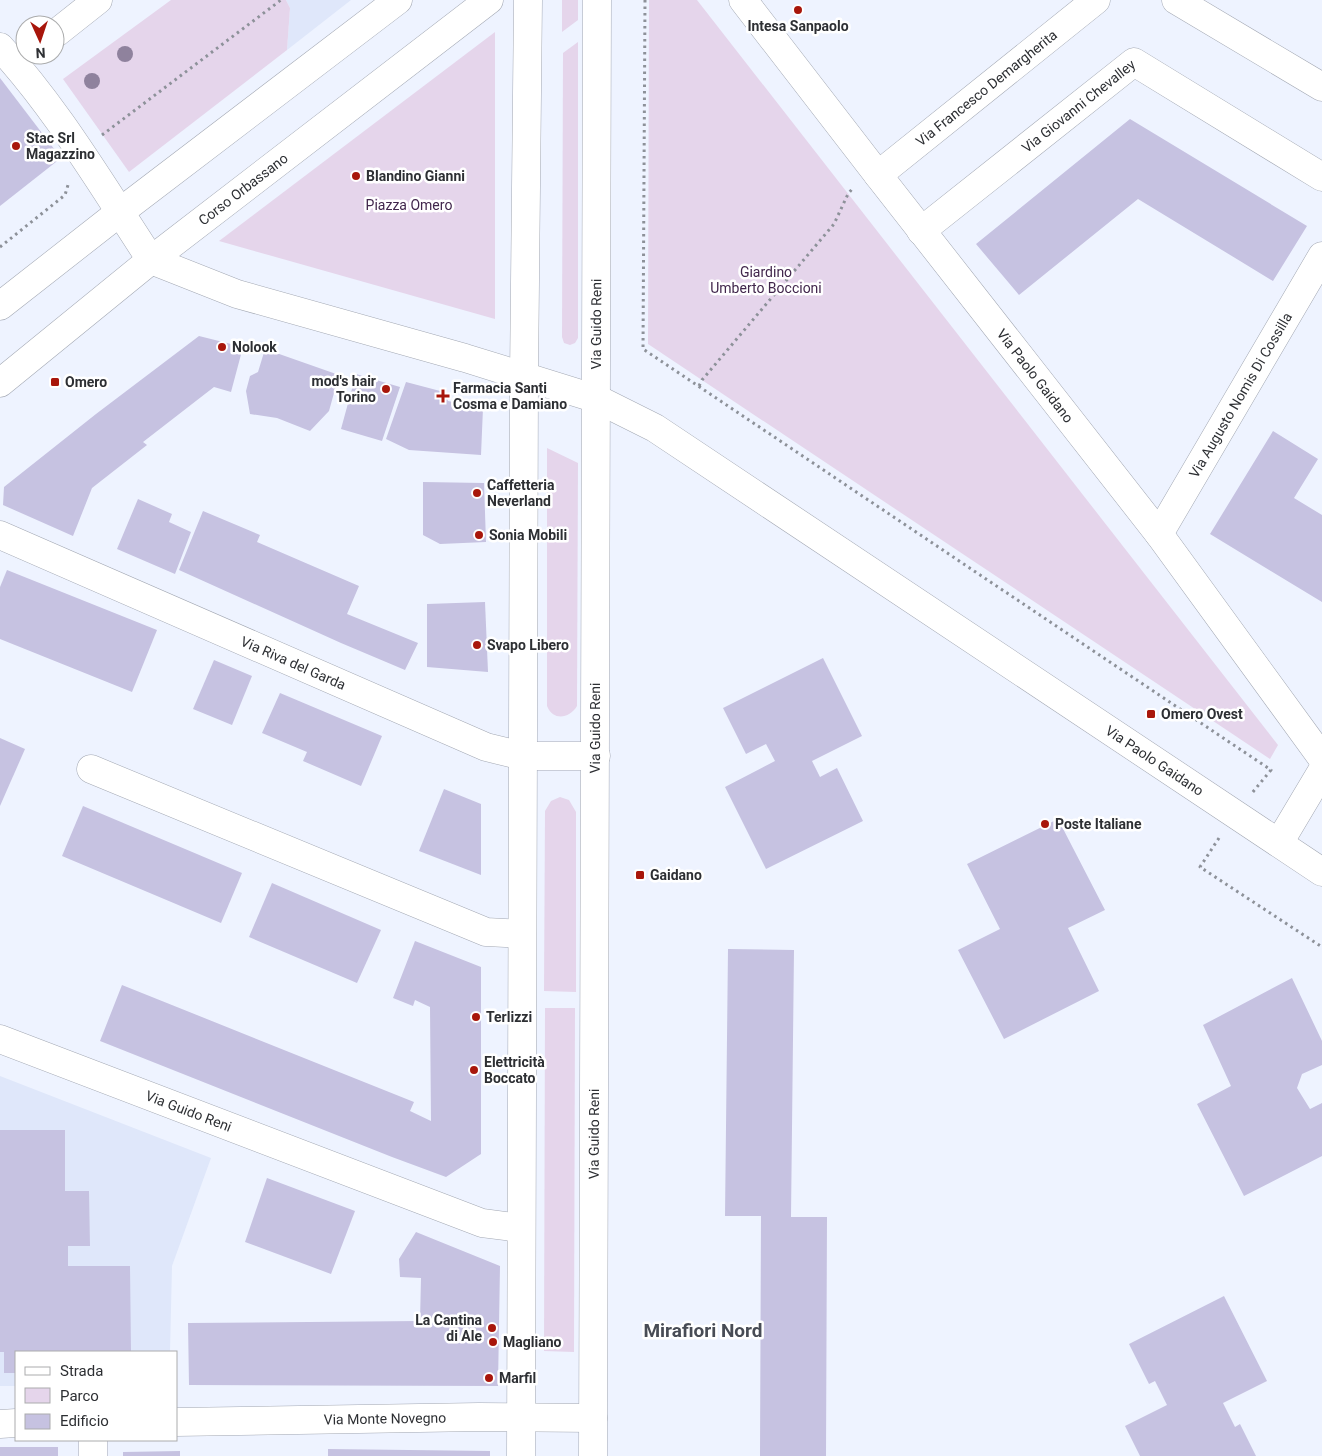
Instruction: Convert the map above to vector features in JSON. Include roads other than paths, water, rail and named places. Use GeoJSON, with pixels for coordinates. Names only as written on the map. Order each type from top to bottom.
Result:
{"type":"FeatureCollection","features":[{"type":"Feature","properties":{"kind":"street"},"geometry":{"type":"LineString","coordinates":[[65,26],[98,0]]}},
{"type":"Feature","properties":{"kind":"street"},"geometry":{"type":"LineString","coordinates":[[0,306],[398,0]]}},
{"type":"Feature","properties":{"kind":"street","name":"Corso Orbassano"},"geometry":{"type":"LineString","coordinates":[[0,383],[151,260],[489,0]]}},
{"type":"Feature","properties":{"kind":"street"},"geometry":{"type":"LineString","coordinates":[[521,1456],[524,376],[528,0]]}},
{"type":"Feature","properties":{"kind":"street","name":"Via Guido Reni"},"geometry":{"type":"LineString","coordinates":[[593,1456],[597,0]]}},
{"type":"Feature","properties":{"kind":"street","name":"Via Paolo Gaidano"},"geometry":{"type":"LineString","coordinates":[[743,0],[1159,534],[1322,758]]}},
{"type":"Feature","properties":{"kind":"street","name":"Via Francesco Demargherita"},"geometry":{"type":"LineString","coordinates":[[878,175],[1096,0]]}},
{"type":"Feature","properties":{"kind":"street"},"geometry":{"type":"LineString","coordinates":[[1176,0],[1322,87]]}},
{"type":"Feature","properties":{"kind":"street"},"geometry":{"type":"LineString","coordinates":[[14,56],[80,151],[151,260],[237,294],[524,376]]}},
{"type":"Feature","properties":{"kind":"street","name":"Via Giovanni Chevalley"},"geometry":{"type":"LineString","coordinates":[[922,231],[1134,62],[1322,177]]}},
{"type":"Feature","properties":{"kind":"street","name":"Via Augusto Nomis Di Cossilla"},"geometry":{"type":"LineString","coordinates":[[1159,534],[1322,256]]}},
{"type":"Feature","properties":{"kind":"street","name":"Via Paolo Gaidano"},"geometry":{"type":"LineString","coordinates":[[524,376],[597,399],[655,428],[1322,872]]}},
{"type":"Feature","properties":{"kind":"street","name":"Via Riva del Garda"},"geometry":{"type":"LineString","coordinates":[[0,535],[486,747],[523,756],[596,756]]}},
{"type":"Feature","properties":{"kind":"street"},"geometry":{"type":"LineString","coordinates":[[91,769],[486,932],[522,934]]}},
{"type":"Feature","properties":{"kind":"street"},"geometry":{"type":"LineString","coordinates":[[1279,843],[1322,771]]}},
{"type":"Feature","properties":{"kind":"street","name":"Via Guido Reni"},"geometry":{"type":"LineString","coordinates":[[0,1038],[482,1223],[522,1228]]}},
{"type":"Feature","properties":{"kind":"street","name":"Via Monte Novegno"},"geometry":{"type":"LineString","coordinates":[[178,1422],[521,1417],[593,1418]]}},
{"type":"Feature","properties":{"kind":"street"},"geometry":{"type":"LineString","coordinates":[[0,1424],[15,1423]]}},
{"type":"Feature","properties":{"kind":"street"},"geometry":{"type":"LineString","coordinates":[[93,1441],[93,1456]]}},
{"type":"Feature","properties":{"kind":"place","name":"Intesa Sanpaolo"},"geometry":{"type":"Point","coordinates":[798,10]}},
{"type":"Feature","properties":{"kind":"place","name":"Stac Srl Magazzino"},"geometry":{"type":"Point","coordinates":[16,146]}},
{"type":"Feature","properties":{"kind":"place","name":"Blandino Gianni"},"geometry":{"type":"Point","coordinates":[356,176]}},
{"type":"Feature","properties":{"kind":"place","name":"Nolook"},"geometry":{"type":"Point","coordinates":[222,347]}},
{"type":"Feature","properties":{"kind":"place","name":"Omero"},"geometry":{"type":"Point","coordinates":[55,382]}},
{"type":"Feature","properties":{"kind":"place","name":"mod's hair Torino"},"geometry":{"type":"Point","coordinates":[386,389]}},
{"type":"Feature","properties":{"kind":"place","name":"Farmacia Santi Cosma e Damiano"},"geometry":{"type":"Point","coordinates":[443,396]}},
{"type":"Feature","properties":{"kind":"place","name":"Caffetteria Neverland"},"geometry":{"type":"Point","coordinates":[477,493]}},
{"type":"Feature","properties":{"kind":"place","name":"Sonia Mobili"},"geometry":{"type":"Point","coordinates":[479,535]}},
{"type":"Feature","properties":{"kind":"place","name":"Svapo Libero"},"geometry":{"type":"Point","coordinates":[477,645]}},
{"type":"Feature","properties":{"kind":"place","name":"Omero Ovest"},"geometry":{"type":"Point","coordinates":[1151,714]}},
{"type":"Feature","properties":{"kind":"place","name":"Poste Italiane"},"geometry":{"type":"Point","coordinates":[1045,824]}},
{"type":"Feature","properties":{"kind":"place","name":"Gaidano"},"geometry":{"type":"Point","coordinates":[640,875]}},
{"type":"Feature","properties":{"kind":"place","name":"Terlizzi"},"geometry":{"type":"Point","coordinates":[476,1017]}},
{"type":"Feature","properties":{"kind":"place","name":"Elettricità Boccato"},"geometry":{"type":"Point","coordinates":[474,1070]}},
{"type":"Feature","properties":{"kind":"place","name":"La Cantina di Ale"},"geometry":{"type":"Point","coordinates":[492,1328]}},
{"type":"Feature","properties":{"kind":"place","name":"Magliano"},"geometry":{"type":"Point","coordinates":[493,1342]}},
{"type":"Feature","properties":{"kind":"place","name":"Marfil"},"geometry":{"type":"Point","coordinates":[489,1378]}},
{"type":"Feature","properties":{"kind":"district","name":"Mirafiori Nord"},"geometry":{"type":"Point","coordinates":[703,1330]}},
{"type":"Feature","properties":{"kind":"park label","name":"Piazza Omero"},"geometry":{"type":"Point","coordinates":[409,205]}},
{"type":"Feature","properties":{"kind":"park label","name":"Giardino Umberto Boccioni"},"geometry":{"type":"Point","coordinates":[766,280]}}]}
